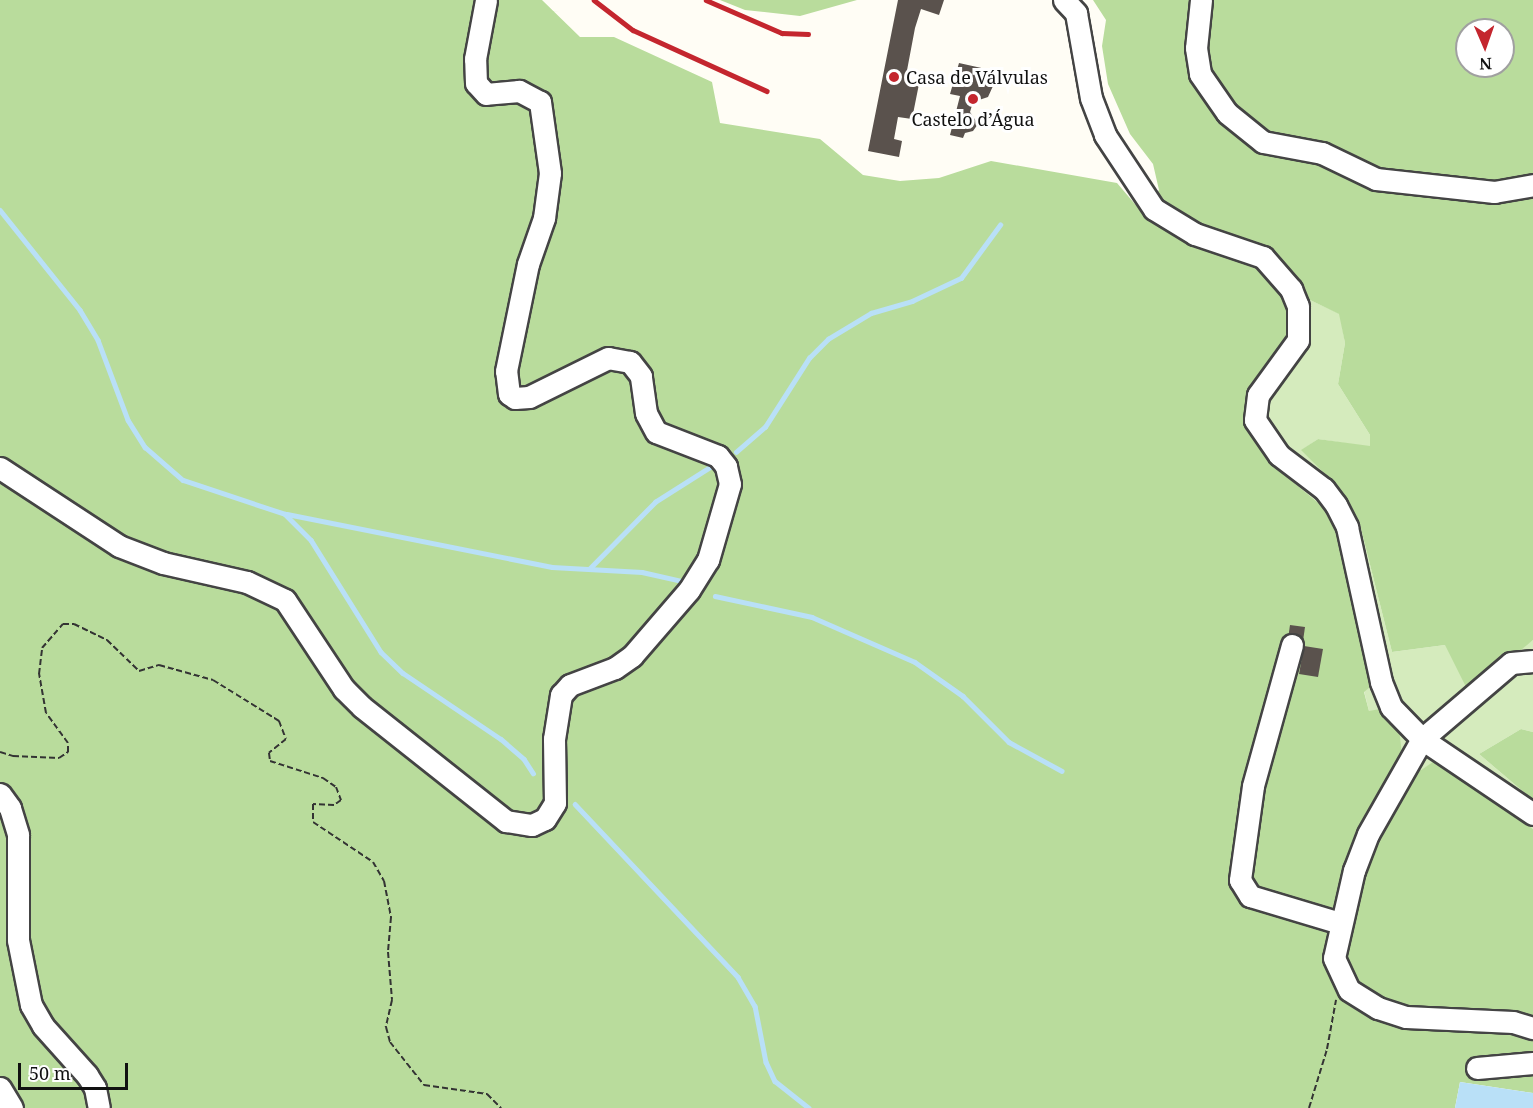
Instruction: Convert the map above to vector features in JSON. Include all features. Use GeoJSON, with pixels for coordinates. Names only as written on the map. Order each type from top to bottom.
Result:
{"type":"FeatureCollection","features":[{"type":"Feature","properties":{"kind":"street"},"geometry":{"type":"LineString","coordinates":[[0,468],[126,549],[163,563],[247,582],[278,595],[295,612],[344,689],[362,707],[506,821],[532,825],[545,819],[555,803],[554,739],[561,696],[570,685],[615,668],[632,656],[689,590],[708,560],[730,484],[726,466],[718,456],[656,432],[646,412],[641,376],[630,362],[608,358],[529,397],[515,398],[509,394],[506,371],[528,264],[544,218],[550,173],[540,102],[519,91],[486,94],[476,83],[474,59],[486,0]]}},
{"type":"Feature","properties":{"kind":"street"},"geometry":{"type":"LineString","coordinates":[[1064,0],[1076,13],[1090,98],[1105,135],[1154,209],[1195,234],[1263,258],[1291,289],[1298,306],[1298,340],[1258,395],[1255,420],[1279,455],[1324,489],[1336,505],[1352,548],[1381,682],[1391,707],[1422,739],[1533,814]]}},
{"type":"Feature","properties":{"kind":"street"},"geometry":{"type":"LineString","coordinates":[[1201,0],[1196,48],[1200,74],[1227,113],[1263,142],[1322,153],[1376,179],[1494,192],[1533,185]]}},
{"type":"Feature","properties":{"kind":"street"},"geometry":{"type":"LineString","coordinates":[[1292,645],[1253,786],[1240,880],[1250,896],[1340,923]]}},
{"type":"Feature","properties":{"kind":"street"},"geometry":{"type":"LineString","coordinates":[[1533,661],[1511,663],[1422,739],[1368,834],[1340,923],[1334,958],[1339,975],[1349,990],[1363,999],[1406,1017],[1513,1022],[1533,1028]]}},
{"type":"Feature","properties":{"kind":"street"},"geometry":{"type":"LineString","coordinates":[[0,794],[10,808],[18,835],[18,940],[21,970],[31,1005],[43,1026],[87,1075],[95,1088],[99,1108]]}},
{"type":"Feature","properties":{"kind":"street"},"geometry":{"type":"LineString","coordinates":[[1477,1068],[1533,1063]]}},
{"type":"Feature","properties":{"kind":"street"},"geometry":{"type":"LineString","coordinates":[[0,1088],[12,1108]]}},
{"type":"Feature","properties":{"kind":"path"},"geometry":{"type":"LineString","coordinates":[[0,752],[14,756],[59,758],[68,752],[68,743],[46,713],[39,674],[42,648],[63,624],[74,624],[107,640],[139,671],[159,665],[213,680],[279,721],[286,739],[269,753],[270,761],[290,771],[323,778],[336,787],[341,800],[334,805],[313,804],[313,822],[373,862],[384,881],[391,917],[388,952],[392,1000],[386,1027],[390,1042],[424,1085],[487,1094],[501,1108]]}},
{"type":"Feature","properties":{"kind":"path"},"geometry":{"type":"LineString","coordinates":[[1309,1108],[1327,1049],[1339,975]]}},
{"type":"Feature","properties":{"kind":"green space"},"geometry":{"type":"Polygon","coordinates":[[[0,0],[542,0],[580,37],[614,37],[712,82],[720,123],[820,139],[863,175],[900,181],[939,178],[991,161],[1117,183],[1140,210],[1159,190],[1153,164],[1130,134],[1108,84],[1102,46],[1106,20],[1093,0],[1533,0],[1533,640],[1469,693],[1445,645],[1392,652],[1359,521],[1340,489],[1301,450],[1318,439],[1370,446],[1370,435],[1338,384],[1345,343],[1339,314],[1306,298],[1291,307],[1290,335],[1276,360],[1255,438],[1271,464],[1321,505],[1333,526],[1345,558],[1370,687],[1364,692],[1369,711],[1380,709],[1399,728],[1402,755],[1421,770],[1433,762],[1449,767],[1533,829],[1533,1093],[1460,1082],[1455,1108],[0,1108],[0,0]]]}},
{"type":"Feature","properties":{"kind":"green space"},"geometry":{"type":"Polygon","coordinates":[[[720,0],[857,0],[800,16],[745,10],[720,0]]]}},
{"type":"Feature","properties":{"kind":"green space"},"geometry":{"type":"Polygon","coordinates":[[[1306,298],[1340,314],[1345,343],[1338,384],[1370,435],[1370,447],[1318,439],[1302,450],[1340,489],[1359,521],[1392,652],[1445,645],[1514,652],[1533,640],[1533,732],[1521,729],[1479,754],[1533,800],[1533,829],[1433,763],[1421,770],[1402,755],[1369,711],[1364,691],[1370,686],[1345,558],[1321,505],[1271,464],[1255,438],[1290,307],[1306,298]]]}},
{"type":"Feature","properties":{"kind":"green space"},"geometry":{"type":"Polygon","coordinates":[[[1521,729],[1533,732],[1533,800],[1479,754],[1521,729]]]}},
{"type":"Feature","properties":{"kind":"water"},"geometry":{"type":"Polygon","coordinates":[[[1460,1082],[1533,1093],[1533,1108],[1455,1108],[1460,1082]]]}},
{"type":"Feature","properties":{"kind":"building","name":"Casa de Válvulas"},"geometry":{"type":"Polygon","coordinates":[[[898,0],[944,0],[939,15],[921,9],[915,28],[905,81],[919,84],[912,119],[898,117],[894,139],[902,141],[899,157],[868,151],[898,0]]]}},
{"type":"Feature","properties":{"kind":"building","name":"Castelo d’Água"},"geometry":{"type":"Polygon","coordinates":[[[959,63],[986,69],[993,86],[988,97],[973,102],[970,112],[978,124],[973,131],[965,133],[963,138],[950,135],[960,96],[950,94],[959,63]]]}},
{"type":"Feature","properties":{"kind":"building"},"geometry":{"type":"Polygon","coordinates":[[[1290,625],[1305,627],[1303,641],[1288,639],[1290,625]]]}},
{"type":"Feature","properties":{"kind":"building"},"geometry":{"type":"Polygon","coordinates":[[[1304,646],[1323,649],[1318,677],[1299,674],[1304,646]]]}},
{"type":"Feature","properties":{"kind":"waterway"},"geometry":{"type":"LineString","coordinates":[[0,210],[80,310],[98,340],[128,420],[145,447],[183,480],[285,514],[311,540],[381,652],[403,673],[501,739],[524,759],[533,773]]}},
{"type":"Feature","properties":{"kind":"waterway"},"geometry":{"type":"LineString","coordinates":[[736,452],[765,427],[809,358],[828,339],[871,313],[912,301],[961,278],[1000,225]]}},
{"type":"Feature","properties":{"kind":"waterway"},"geometry":{"type":"LineString","coordinates":[[589,569],[655,502],[710,467]]}},
{"type":"Feature","properties":{"kind":"waterway"},"geometry":{"type":"LineString","coordinates":[[287,514],[552,567],[642,572],[682,581]]}},
{"type":"Feature","properties":{"kind":"waterway"},"geometry":{"type":"LineString","coordinates":[[715,596],[812,617],[915,662],[963,696],[1009,742],[1062,771]]}},
{"type":"Feature","properties":{"kind":"waterway"},"geometry":{"type":"LineString","coordinates":[[575,804],[738,977],[755,1006],[766,1062],[775,1081],[809,1108]]}},
{"type":"Feature","properties":{"kind":"railway"},"geometry":{"type":"LineString","coordinates":[[594,0],[633,30],[767,91]]}},
{"type":"Feature","properties":{"kind":"railway"},"geometry":{"type":"LineString","coordinates":[[706,0],[782,33],[808,34]]}},
{"type":"Feature","properties":{"kind":"place","name":"Casa de Válvulas"},"geometry":{"type":"Point","coordinates":[894,77]}},
{"type":"Feature","properties":{"kind":"place","name":"Castelo d’Água"},"geometry":{"type":"Point","coordinates":[973,99]}}]}
